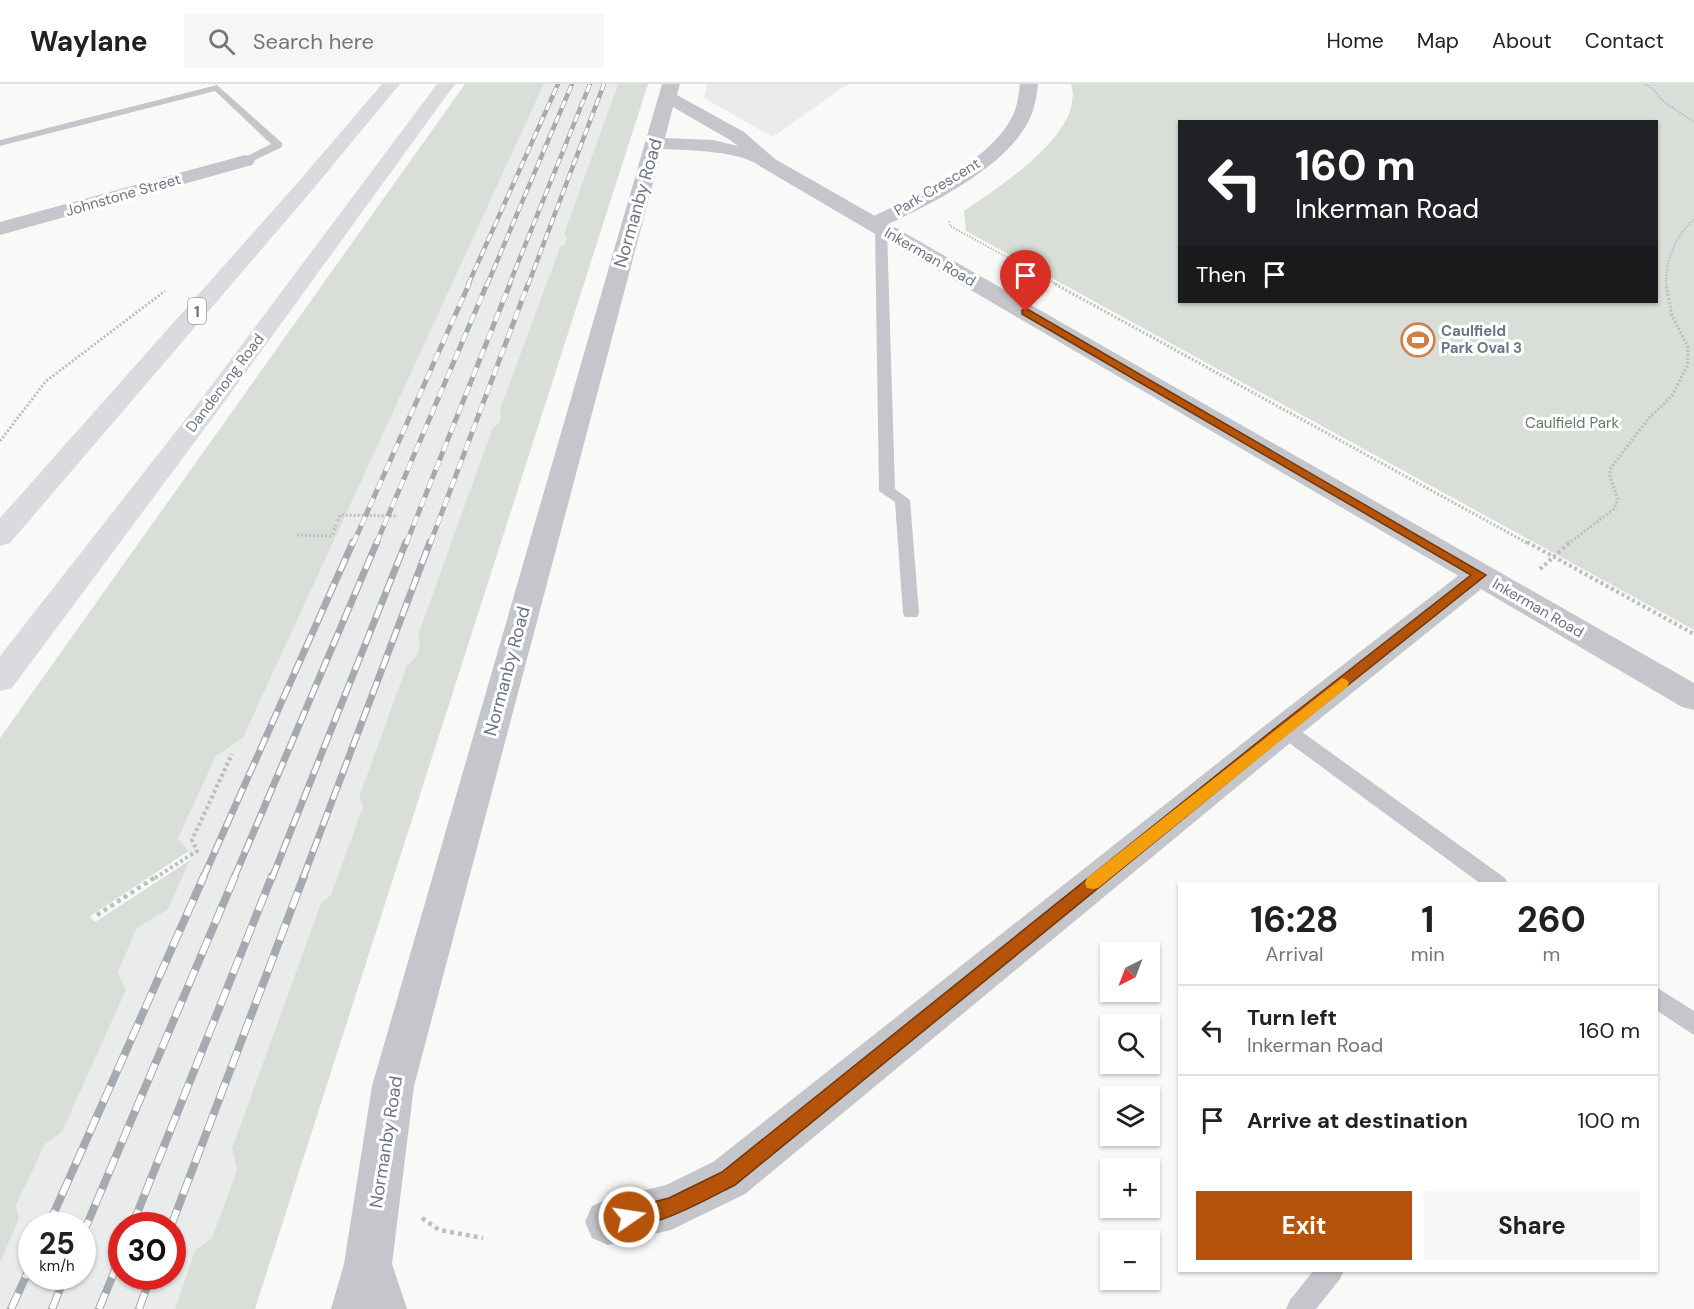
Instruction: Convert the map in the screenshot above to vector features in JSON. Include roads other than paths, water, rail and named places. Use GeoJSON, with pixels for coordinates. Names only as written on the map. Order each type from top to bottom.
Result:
{"type":"FeatureCollection","features":[{"type":"Feature","properties":{"kind":"highway","name":"1"},"geometry":{"type":"LineString","coordinates":[[0,536],[307,184],[391,84]]}},
{"type":"Feature","properties":{"kind":"highway","name":"Dandenong Road"},"geometry":{"type":"LineString","coordinates":[[0,679],[208,407],[446,84]]}},
{"type":"Feature","properties":{"kind":"street","name":"Park Crescent"},"geometry":{"type":"LineString","coordinates":[[877,226],[950,183],[992,154],[1017,125],[1027,104],[1029,84]]}},
{"type":"Feature","properties":{"kind":"street","name":"Inkerman Road"},"geometry":{"type":"LineString","coordinates":[[669,90],[737,136],[760,158],[1694,698]]}},
{"type":"Feature","properties":{"kind":"street","name":"Normanby Road"},"geometry":{"type":"LineString","coordinates":[[354,1309],[368,1264],[393,1086],[669,90]]}},
{"type":"Feature","properties":{"kind":"street","name":"Inkerman Road"},"geometry":{"type":"LineString","coordinates":[[654,143],[713,146],[760,158]]}},
{"type":"Feature","properties":{"kind":"street","name":"Johnstone Street"},"geometry":{"type":"LineString","coordinates":[[0,230],[245,161]]}},
{"type":"Feature","properties":{"kind":"street"},"geometry":{"type":"LineString","coordinates":[[608,1222],[671,1208],[729,1178],[1284,729],[1479,575]]}},
{"type":"Feature","properties":{"kind":"street","name":"Normanby Road"},"geometry":{"type":"LineString","coordinates":[[368,1264],[383,1309]]}},
{"type":"Feature","properties":{"kind":"lane"},"geometry":{"type":"LineString","coordinates":[[0,143],[217,88],[279,145],[245,161]]}},
{"type":"Feature","properties":{"kind":"lane"},"geometry":{"type":"LineString","coordinates":[[877,226],[887,491],[902,500],[911,613]]}},
{"type":"Feature","properties":{"kind":"lane"},"geometry":{"type":"LineString","coordinates":[[1284,729],[1495,882]]}},
{"type":"Feature","properties":{"kind":"lane"},"geometry":{"type":"LineString","coordinates":[[1658,998],[1694,1024]]}},
{"type":"Feature","properties":{"kind":"lane"},"geometry":{"type":"LineString","coordinates":[[1299,1309],[1329,1272]]}},
{"type":"Feature","properties":{"kind":"railway"},"geometry":{"type":"LineString","coordinates":[[468,285],[558,84]]}},
{"type":"Feature","properties":{"kind":"railway"},"geometry":{"type":"LineString","coordinates":[[487,285],[572,84]]}},
{"type":"Feature","properties":{"kind":"railway"},"geometry":{"type":"LineString","coordinates":[[509,285],[590,84]]}},
{"type":"Feature","properties":{"kind":"railway"},"geometry":{"type":"LineString","coordinates":[[528,285],[604,84]]}},
{"type":"Feature","properties":{"kind":"railway"},"geometry":{"type":"LineString","coordinates":[[353,544],[469,284]]}},
{"type":"Feature","properties":{"kind":"railway"},"geometry":{"type":"LineString","coordinates":[[376,544],[487,284]]}},
{"type":"Feature","properties":{"kind":"railway"},"geometry":{"type":"LineString","coordinates":[[406,544],[510,284]]}},
{"type":"Feature","properties":{"kind":"railway"},"geometry":{"type":"LineString","coordinates":[[430,544],[528,284]]}},
{"type":"Feature","properties":{"kind":"railway"},"geometry":{"type":"LineString","coordinates":[[203,878],[353,542]]}},
{"type":"Feature","properties":{"kind":"railway"},"geometry":{"type":"LineString","coordinates":[[234,878],[377,542]]}},
{"type":"Feature","properties":{"kind":"railway"},"geometry":{"type":"LineString","coordinates":[[272,878],[406,542]]}},
{"type":"Feature","properties":{"kind":"railway"},"geometry":{"type":"LineString","coordinates":[[303,878],[430,542]]}},
{"type":"Feature","properties":{"kind":"railway"},"geometry":{"type":"LineString","coordinates":[[54,1212],[204,876]]}},
{"type":"Feature","properties":{"kind":"railway"},"geometry":{"type":"LineString","coordinates":[[92,1212],[235,876]]}},
{"type":"Feature","properties":{"kind":"railway"},"geometry":{"type":"LineString","coordinates":[[138,1212],[272,876]]}},
{"type":"Feature","properties":{"kind":"railway"},"geometry":{"type":"LineString","coordinates":[[176,1212],[304,876]]}},
{"type":"Feature","properties":{"kind":"railway"},"geometry":{"type":"LineString","coordinates":[[99,1309],[108,1287]]}},
{"type":"Feature","properties":{"kind":"railway"},"geometry":{"type":"LineString","coordinates":[[11,1309],[20,1290]]}},
{"type":"Feature","properties":{"kind":"railway"},"geometry":{"type":"LineString","coordinates":[[52,1309],[59,1290]]}},
{"type":"Feature","properties":{"kind":"railway"},"geometry":{"type":"LineString","coordinates":[[139,1309],[146,1290]]}},
{"type":"Feature","properties":{"kind":"place","name":"Caulfield Park Oval 3"},"geometry":{"type":"Point","coordinates":[1418,340]}},
{"type":"Feature","properties":{"kind":"park label","name":"Caulfield Park"},"geometry":{"type":"Point","coordinates":[1572,423]}}]}
